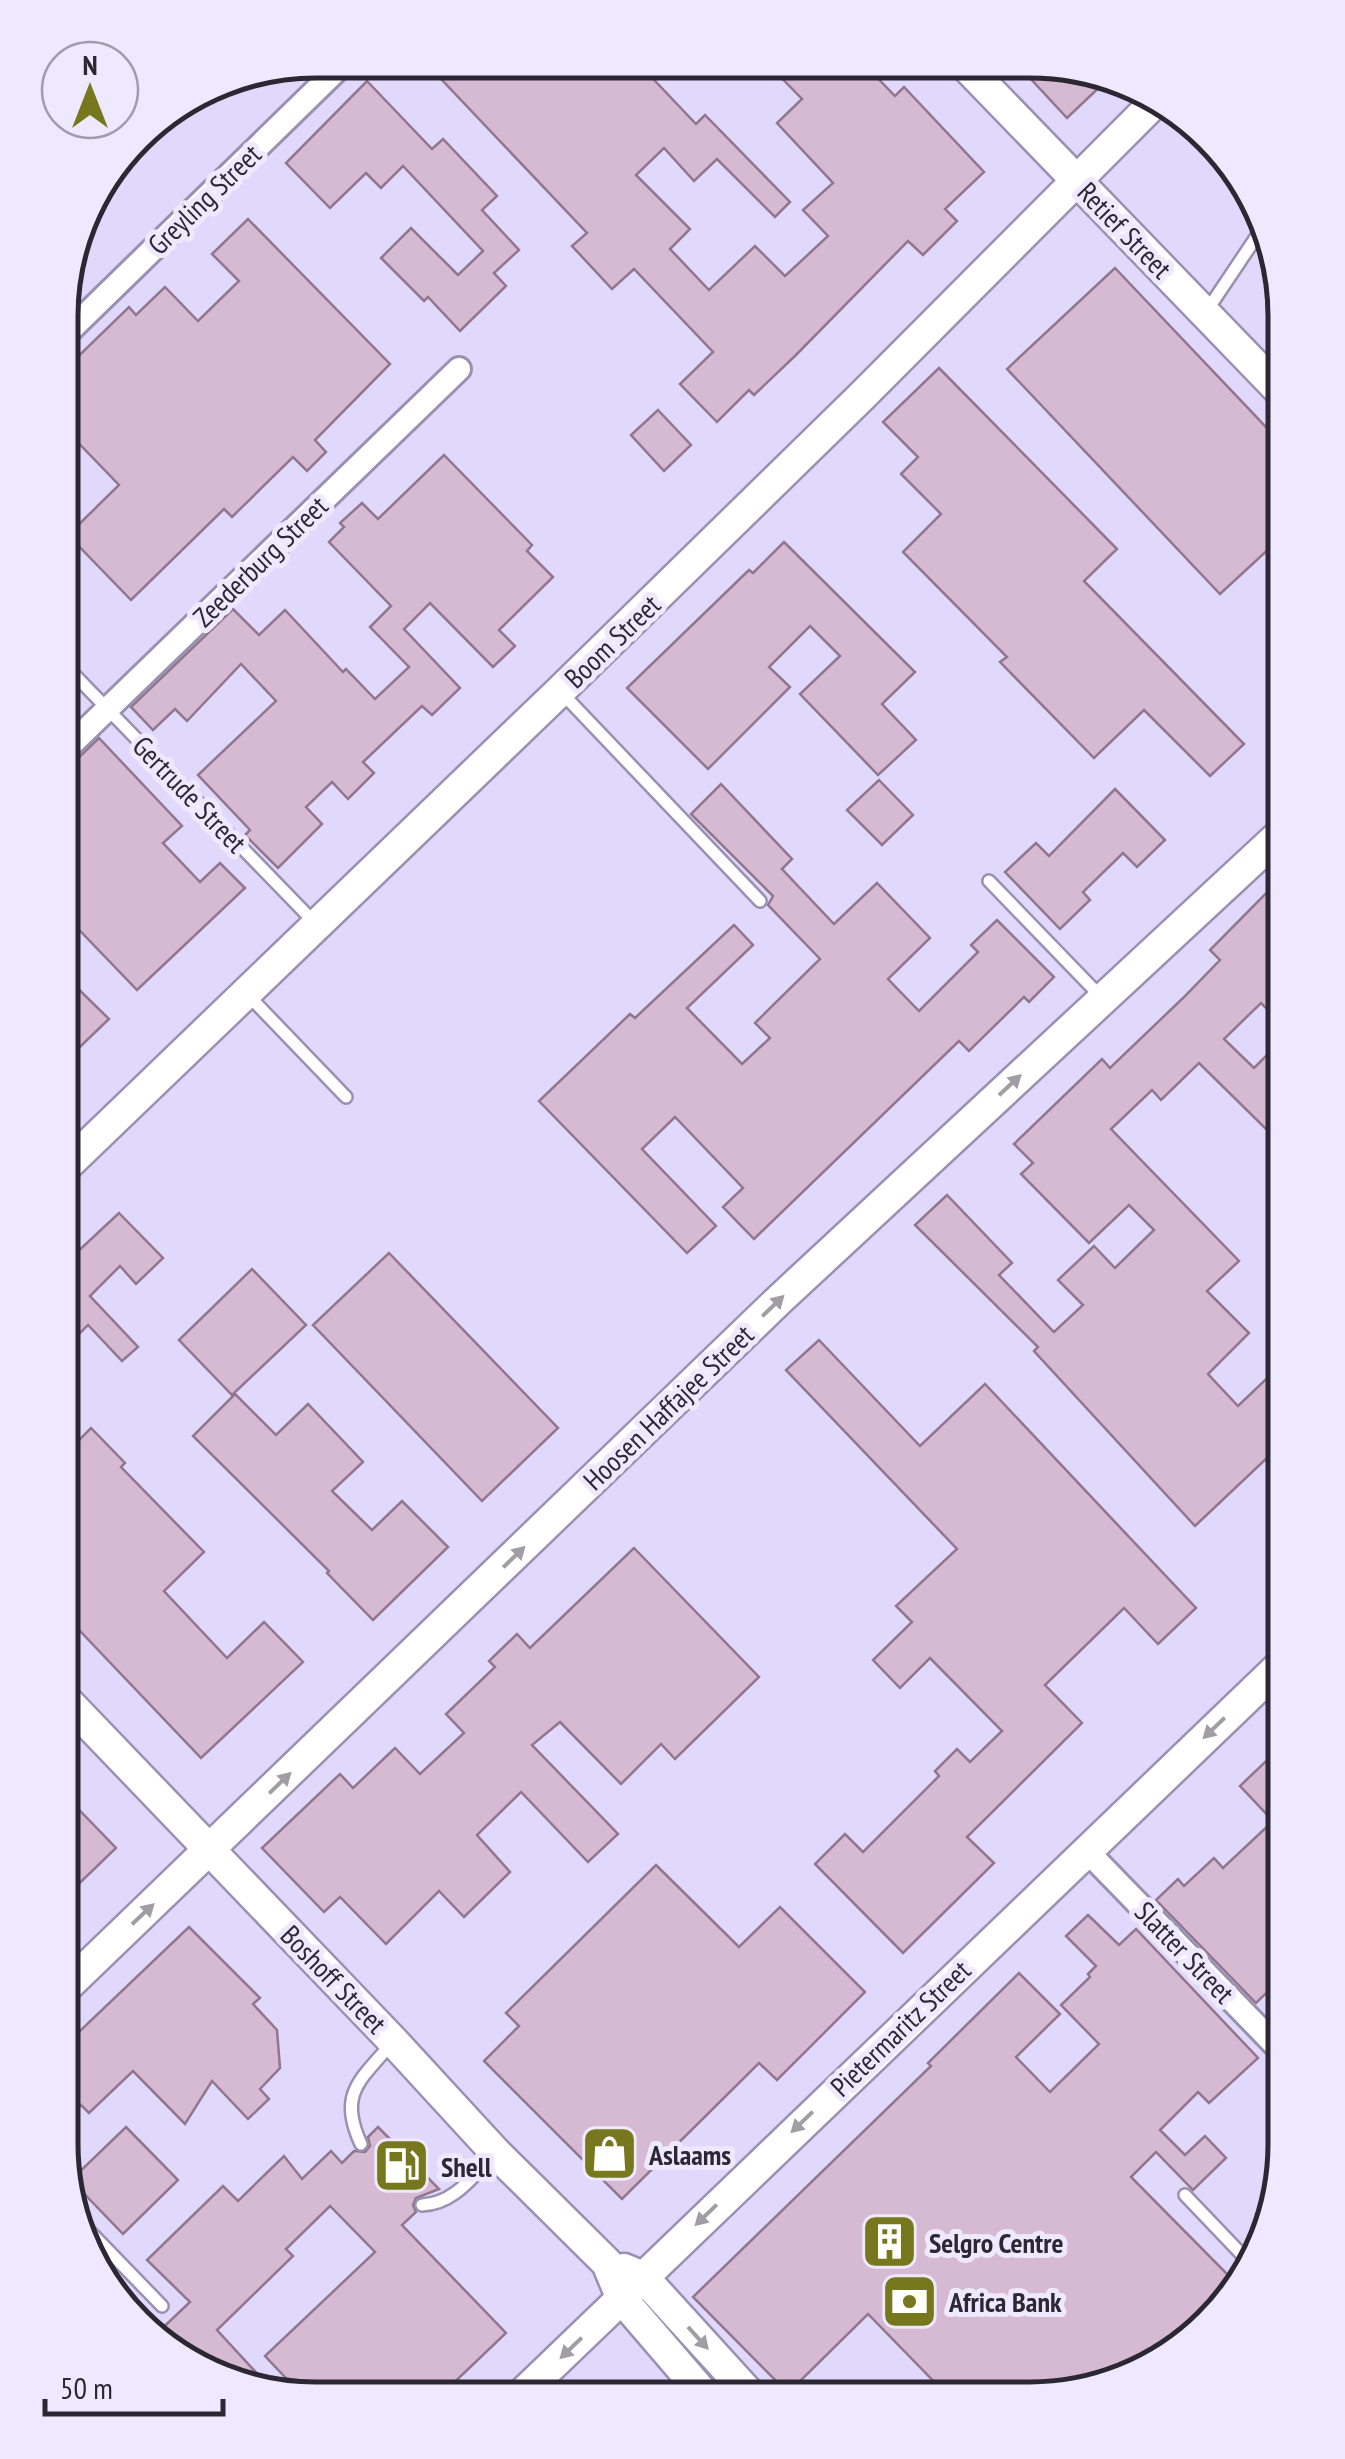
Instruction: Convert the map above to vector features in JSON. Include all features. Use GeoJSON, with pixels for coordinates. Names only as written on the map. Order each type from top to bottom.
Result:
{"type":"FeatureCollection","features":[{"type":"Feature","properties":{"kind":"street","name":"Greyling Street"},"geometry":{"type":"LineString","coordinates":[[78,322],[328,78]]}},
{"type":"Feature","properties":{"kind":"street","name":"Retief Street"},"geometry":{"type":"LineString","coordinates":[[978,78],[1268,378]]}},
{"type":"Feature","properties":{"kind":"street","name":"Boom Street"},"geometry":{"type":"LineString","coordinates":[[78,1155],[862,396],[1147,109]]}},
{"type":"Feature","properties":{"kind":"street","name":"Zeederburg Street"},"geometry":{"type":"LineString","coordinates":[[78,738],[459,369]]}},
{"type":"Feature","properties":{"kind":"street","name":"Hoosen Haffajee Street"},"geometry":{"type":"LineString","coordinates":[[78,1975],[779,1300],[1268,846]]}},
{"type":"Feature","properties":{"kind":"street","name":"Pietermaritz Street"},"geometry":{"type":"LineString","coordinates":[[536,2382],[1267,1677]]}},
{"type":"Feature","properties":{"kind":"street","name":"Boshoff Street"},"geometry":{"type":"LineString","coordinates":[[78,1722],[210,1850],[496,2153],[736,2382]]}},
{"type":"Feature","properties":{"kind":"street","name":"Slatter Street"},"geometry":{"type":"LineString","coordinates":[[1086,1850],[1267,2037]]}},
{"type":"Feature","properties":{"kind":"street","name":"Boshoff Street"},"geometry":{"type":"LineString","coordinates":[[633,2288],[696,2382]]}},
{"type":"Feature","properties":{"kind":"lane"},"geometry":{"type":"LineString","coordinates":[[1205,313],[1255,240]]}},
{"type":"Feature","properties":{"kind":"lane","name":"Gertrude Street"},"geometry":{"type":"LineString","coordinates":[[78,679],[318,926]]}},
{"type":"Feature","properties":{"kind":"lane"},"geometry":{"type":"LineString","coordinates":[[560,691],[760,901]]}},
{"type":"Feature","properties":{"kind":"lane"},"geometry":{"type":"LineString","coordinates":[[988,881],[1103,999]]}},
{"type":"Feature","properties":{"kind":"lane"},"geometry":{"type":"LineString","coordinates":[[247,994],[346,1097]]}},
{"type":"Feature","properties":{"kind":"lane"},"geometry":{"type":"LineString","coordinates":[[361,2144],[349,2119],[352,2099],[362,2078],[393,2041]]}},
{"type":"Feature","properties":{"kind":"lane"},"geometry":{"type":"LineString","coordinates":[[422,2205],[437,2204],[454,2196],[496,2153]]}},
{"type":"Feature","properties":{"kind":"lane"},"geometry":{"type":"LineString","coordinates":[[1185,2195],[1240,2253]]}},
{"type":"Feature","properties":{"kind":"lane"},"geometry":{"type":"LineString","coordinates":[[98,2240],[162,2306]]}},
{"type":"Feature","properties":{"kind":"building"},"geometry":{"type":"Polygon","coordinates":[[[440,78],[652,78],[696,124],[705,115],[790,202],[775,217],[717,159],[694,181],[664,148],[636,175],[690,229],[670,249],[709,290],[755,246],[785,276],[828,236],[803,210],[833,183],[777,123],[802,99],[782,78],[878,78],[895,96],[904,87],[984,172],[945,209],[957,221],[923,255],[908,241],[754,395],[749,390],[717,422],[680,384],[713,352],[634,269],[612,289],[572,246],[587,233],[440,78]]]}},
{"type":"Feature","properties":{"kind":"building"},"geometry":{"type":"Polygon","coordinates":[[[1030,78],[1099,88],[1067,118],[1030,78]]]}},
{"type":"Feature","properties":{"kind":"building"},"geometry":{"type":"Polygon","coordinates":[[[367,81],[432,149],[443,139],[497,196],[482,210],[519,250],[494,273],[506,286],[460,331],[428,297],[424,301],[381,258],[411,228],[458,275],[483,251],[403,166],[381,188],[366,173],[330,208],[286,163],[367,81]]]}},
{"type":"Feature","properties":{"kind":"building"},"geometry":{"type":"Polygon","coordinates":[[[248,219],[390,364],[315,440],[326,452],[307,471],[293,457],[232,517],[224,509],[131,600],[78,545],[78,525],[119,485],[78,443],[78,356],[129,307],[136,315],[165,287],[198,321],[239,281],[212,254],[248,219]]]}},
{"type":"Feature","properties":{"kind":"building"},"geometry":{"type":"Polygon","coordinates":[[[1115,268],[1268,429],[1268,550],[1220,594],[1007,369],[1115,268]]]}},
{"type":"Feature","properties":{"kind":"building"},"geometry":{"type":"Polygon","coordinates":[[[939,368],[1117,549],[1084,581],[1244,744],[1210,776],[1144,710],[1094,758],[1000,662],[1007,657],[903,552],[941,514],[901,474],[918,457],[883,422],[939,368]]]}},
{"type":"Feature","properties":{"kind":"building"},"geometry":{"type":"Polygon","coordinates":[[[658,410],[691,445],[664,471],[631,435],[658,410]]]}},
{"type":"Feature","properties":{"kind":"building"},"geometry":{"type":"Polygon","coordinates":[[[444,455],[532,545],[527,551],[553,577],[499,630],[515,646],[493,667],[430,603],[404,629],[460,688],[432,715],[422,706],[363,762],[374,773],[348,799],[332,782],[306,807],[322,824],[278,868],[245,835],[250,830],[198,775],[276,701],[241,664],[187,721],[175,709],[153,730],[131,707],[233,609],[259,635],[285,610],[343,672],[346,669],[375,699],[409,667],[370,627],[391,606],[329,542],[344,527],[340,523],[362,503],[378,519],[444,455]]]}},
{"type":"Feature","properties":{"kind":"building"},"geometry":{"type":"Polygon","coordinates":[[[784,542],[915,672],[882,704],[916,740],[878,775],[800,694],[840,656],[810,626],[769,667],[790,687],[708,769],[627,688],[749,570],[753,573],[784,542]]]}},
{"type":"Feature","properties":{"kind":"building"},"geometry":{"type":"Polygon","coordinates":[[[99,738],[182,826],[163,843],[200,882],[220,863],[245,888],[137,990],[78,929],[78,758],[99,738]]]}},
{"type":"Feature","properties":{"kind":"building"},"geometry":{"type":"Polygon","coordinates":[[[879,780],[913,815],[882,845],[847,810],[879,780]]]}},
{"type":"Feature","properties":{"kind":"building"},"geometry":{"type":"Polygon","coordinates":[[[721,784],[792,859],[782,869],[834,924],[877,883],[930,938],[888,979],[919,1011],[978,952],[971,945],[997,920],[1054,977],[1029,1002],[1024,997],[969,1051],[959,1041],[754,1239],[723,1207],[743,1188],[675,1117],[642,1149],[716,1226],[687,1253],[539,1101],[630,1014],[635,1018],[734,925],[753,945],[687,1008],[742,1064],[770,1038],[755,1023],[820,959],[768,905],[773,896],[691,814],[721,784]]]}},
{"type":"Feature","properties":{"kind":"building"},"geometry":{"type":"Polygon","coordinates":[[[1115,789],[1165,840],[1137,867],[1123,853],[1083,892],[1090,900],[1060,929],[1005,872],[1036,843],[1049,856],[1115,789]]]}},
{"type":"Feature","properties":{"kind":"building"},"geometry":{"type":"Polygon","coordinates":[[[1268,892],[1268,1010],[1261,1003],[1224,1039],[1254,1068],[1268,1054],[1268,1127],[1199,1063],[1161,1100],[1152,1090],[1111,1129],[1239,1261],[1207,1291],[1249,1333],[1208,1374],[1238,1406],[1267,1378],[1267,1458],[1195,1526],[1034,1351],[1038,1347],[915,1225],[947,1195],[1012,1263],[999,1275],[1054,1332],[1083,1305],[1058,1280],[1094,1246],[1115,1268],[1154,1230],[1129,1205],[1089,1243],[1021,1174],[1033,1163],[1014,1144],[1102,1059],[1110,1068],[1183,998],[1220,960],[1210,950],[1268,892]]]}},
{"type":"Feature","properties":{"kind":"building"},"geometry":{"type":"Polygon","coordinates":[[[78,989],[109,1019],[78,1049],[78,989]]]}},
{"type":"Feature","properties":{"kind":"building"},"geometry":{"type":"Polygon","coordinates":[[[119,1213],[163,1258],[136,1284],[120,1266],[90,1296],[138,1347],[122,1361],[88,1325],[78,1335],[78,1251],[119,1213]]]}},
{"type":"Feature","properties":{"kind":"building"},"geometry":{"type":"Polygon","coordinates":[[[389,1253],[558,1428],[482,1501],[313,1325],[389,1253]]]}},
{"type":"Feature","properties":{"kind":"building"},"geometry":{"type":"Polygon","coordinates":[[[252,1269],[306,1325],[232,1395],[179,1340],[252,1269]]]}},
{"type":"Feature","properties":{"kind":"building"},"geometry":{"type":"Polygon","coordinates":[[[819,1340],[920,1446],[985,1384],[1196,1608],[1158,1644],[1124,1608],[1045,1685],[1082,1723],[967,1837],[994,1863],[903,1953],[815,1864],[845,1834],[863,1852],[939,1776],[935,1771],[957,1749],[970,1762],[1002,1731],[930,1658],[900,1688],[873,1660],[912,1622],[896,1606],[957,1549],[786,1370],[819,1340]]]}},
{"type":"Feature","properties":{"kind":"building"},"geometry":{"type":"Polygon","coordinates":[[[235,1394],[276,1435],[308,1404],[363,1462],[332,1491],[372,1530],[402,1501],[448,1547],[373,1620],[193,1436],[235,1394]]]}},
{"type":"Feature","properties":{"kind":"building"},"geometry":{"type":"Polygon","coordinates":[[[91,1428],[125,1463],[121,1467],[204,1552],[164,1591],[227,1658],[264,1622],[303,1662],[201,1758],[78,1629],[78,1441],[91,1428]]]}},
{"type":"Feature","properties":{"kind":"building"},"geometry":{"type":"Polygon","coordinates":[[[634,1548],[759,1677],[675,1759],[661,1744],[621,1784],[560,1722],[532,1745],[618,1834],[588,1862],[521,1792],[477,1835],[510,1872],[464,1917],[439,1891],[386,1944],[340,1897],[324,1912],[262,1848],[340,1774],[353,1788],[395,1748],[420,1774],[464,1733],[446,1714],[495,1667],[489,1661],[517,1634],[530,1648],[634,1548]]]}},
{"type":"Feature","properties":{"kind":"building"},"geometry":{"type":"Polygon","coordinates":[[[1267,1760],[1267,1815],[1240,1786],[1267,1760]]]}},
{"type":"Feature","properties":{"kind":"building"},"geometry":{"type":"Polygon","coordinates":[[[78,1809],[116,1848],[78,1885],[78,1809]]]}},
{"type":"Feature","properties":{"kind":"building"},"geometry":{"type":"Polygon","coordinates":[[[1267,1826],[1267,1992],[1256,2003],[1156,1900],[1178,1879],[1184,1886],[1214,1858],[1223,1868],[1267,1826]]]}},
{"type":"Feature","properties":{"kind":"building"},"geometry":{"type":"Polygon","coordinates":[[[656,1865],[739,1947],[780,1907],[865,1992],[777,2080],[759,2063],[622,2199],[484,2061],[519,2026],[506,2013],[656,1865]]]}},
{"type":"Feature","properties":{"kind":"building"},"geometry":{"type":"Polygon","coordinates":[[[1088,1915],[1119,1945],[1136,1929],[1258,2058],[1209,2103],[1198,2092],[1160,2130],[1185,2155],[1205,2136],[1226,2158],[1193,2190],[1156,2152],[1131,2177],[1227,2274],[1198,2312],[1162,2341],[1135,2357],[1091,2373],[1030,2382],[934,2382],[868,2314],[799,2382],[777,2382],[693,2297],[931,2066],[928,2063],[1019,1973],[1060,2014],[1016,2057],[1050,2092],[1099,2044],[1061,2005],[1096,1966],[1066,1936],[1088,1915]]]}},
{"type":"Feature","properties":{"kind":"building"},"geometry":{"type":"Polygon","coordinates":[[[189,1927],[260,1998],[253,2004],[277,2030],[280,2068],[260,2089],[269,2099],[248,2119],[212,2081],[185,2124],[133,2071],[89,2113],[81,2105],[78,2108],[78,2033],[189,1927]]]}},
{"type":"Feature","properties":{"kind":"building"},"geometry":{"type":"Polygon","coordinates":[[[126,2127],[178,2180],[123,2234],[84,2193],[80,2172],[126,2127]]]}},
{"type":"Feature","properties":{"kind":"building"},"geometry":{"type":"Polygon","coordinates":[[[378,2127],[439,2189],[416,2198],[416,2212],[402,2225],[506,2333],[455,2382],[287,2379],[265,2356],[375,2252],[330,2206],[286,2249],[293,2256],[217,2330],[257,2374],[210,2357],[164,2326],[190,2302],[147,2260],[223,2186],[238,2201],[284,2156],[302,2179],[331,2151],[342,2163],[354,2151],[365,2152],[370,2146],[368,2137],[378,2127]]]}},
{"type":"Feature","properties":{"kind":"place","name":"Aslaams"},"geometry":{"type":"Point","coordinates":[610,2154]}},
{"type":"Feature","properties":{"kind":"place","name":"Shell"},"geometry":{"type":"Point","coordinates":[402,2166]}},
{"type":"Feature","properties":{"kind":"place","name":"Selgro Centre"},"geometry":{"type":"Point","coordinates":[890,2242]}},
{"type":"Feature","properties":{"kind":"place","name":"Africa Bank"},"geometry":{"type":"Point","coordinates":[910,2301]}}]}
